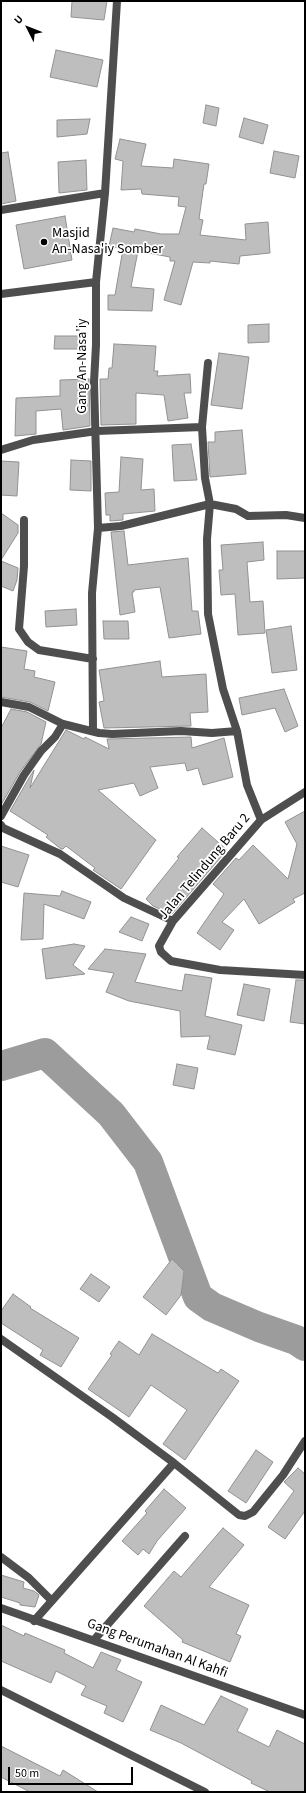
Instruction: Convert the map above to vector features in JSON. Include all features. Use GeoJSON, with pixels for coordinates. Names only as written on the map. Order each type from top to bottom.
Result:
{"type":"FeatureCollection","features":[{"type":"Feature","properties":{"kind":"street","name":"Gang An-Nasa'iy"},"geometry":{"type":"LineString","coordinates":[[93,731],[92,593],[98,528],[97,432],[94,382],[96,345],[96,282],[105,193],[117,1]]}},
{"type":"Feature","properties":{"kind":"street"},"geometry":{"type":"LineString","coordinates":[[1,210],[105,193]]}},
{"type":"Feature","properties":{"kind":"street"},"geometry":{"type":"LineString","coordinates":[[1,294],[96,282]]}},
{"type":"Feature","properties":{"kind":"street"},"geometry":{"type":"LineString","coordinates":[[208,362],[202,427],[205,478],[210,504],[207,539],[208,614],[224,689],[237,731],[247,785],[261,820]]}},
{"type":"Feature","properties":{"kind":"street"},"geometry":{"type":"LineString","coordinates":[[1,450],[33,440],[97,432],[202,427]]}},
{"type":"Feature","properties":{"kind":"street"},"geometry":{"type":"LineString","coordinates":[[98,528],[121,526],[210,504],[236,509],[248,516],[286,515],[305,518]]}},
{"type":"Feature","properties":{"kind":"street"},"geometry":{"type":"LineString","coordinates":[[24,520],[24,566],[19,630],[28,642],[39,650],[93,659]]}},
{"type":"Feature","properties":{"kind":"street"},"geometry":{"type":"LineString","coordinates":[[1,702],[29,707],[63,724],[112,734],[181,731],[212,733],[237,731]]}},
{"type":"Feature","properties":{"kind":"street"},"geometry":{"type":"LineString","coordinates":[[1,816],[24,775],[41,751],[55,737],[63,724]]}},
{"type":"Feature","properties":{"kind":"street","name":"Jalan Telindung Baru 2"},"geometry":{"type":"LineString","coordinates":[[305,792],[261,820],[173,921],[159,946],[161,952],[171,961],[220,970],[305,975]]}},
{"type":"Feature","properties":{"kind":"street"},"geometry":{"type":"LineString","coordinates":[[1,825],[3,828],[60,854],[124,898],[173,921]]}},
{"type":"Feature","properties":{"kind":"street"},"geometry":{"type":"LineString","coordinates":[[1,1339],[112,1417],[174,1463],[239,1515],[245,1516],[253,1512],[283,1475],[305,1441]]}},
{"type":"Feature","properties":{"kind":"street"},"geometry":{"type":"LineString","coordinates":[[34,1621],[174,1463]]}},
{"type":"Feature","properties":{"kind":"street"},"geometry":{"type":"LineString","coordinates":[[94,1640],[185,1536]]}},
{"type":"Feature","properties":{"kind":"street"},"geometry":{"type":"LineString","coordinates":[[1,1557],[30,1578],[52,1601]]}},
{"type":"Feature","properties":{"kind":"street","name":"Gang Perumahan Al Kahfi"},"geometry":{"type":"LineString","coordinates":[[1,1608],[34,1621],[94,1640],[305,1715]]}},
{"type":"Feature","properties":{"kind":"street"},"geometry":{"type":"LineString","coordinates":[[1,1690],[205,1792]]}},
{"type":"Feature","properties":{"kind":"building"},"geometry":{"type":"Polygon","coordinates":[[[72,1],[107,1],[104,20],[71,17],[72,1]]]}},
{"type":"Feature","properties":{"kind":"building"},"geometry":{"type":"Polygon","coordinates":[[[56,50],[103,60],[97,87],[50,77],[56,50]]]}},
{"type":"Feature","properties":{"kind":"building"},"geometry":{"type":"Polygon","coordinates":[[[206,105],[219,108],[216,126],[203,123],[206,105]]]}},
{"type":"Feature","properties":{"kind":"building"},"geometry":{"type":"Polygon","coordinates":[[[244,118],[268,125],[263,144],[239,137],[244,118]]]}},
{"type":"Feature","properties":{"kind":"building"},"geometry":{"type":"Polygon","coordinates":[[[90,119],[87,134],[57,137],[57,120],[90,119]]]}},
{"type":"Feature","properties":{"kind":"building"},"geometry":{"type":"Polygon","coordinates":[[[120,139],[146,144],[141,166],[173,168],[174,159],[209,164],[206,184],[204,184],[199,219],[203,220],[200,235],[246,240],[245,224],[268,222],[270,253],[240,256],[239,264],[210,261],[210,263],[193,262],[181,305],[164,300],[175,261],[170,261],[170,257],[138,251],[131,287],[154,289],[152,311],[108,310],[108,295],[115,295],[123,249],[109,246],[113,228],[134,232],[135,229],[161,234],[179,234],[186,207],[178,206],[179,197],[142,194],[141,189],[121,190],[123,161],[115,159],[120,139]]]}},
{"type":"Feature","properties":{"kind":"building"},"geometry":{"type":"Polygon","coordinates":[[[274,151],[299,156],[295,178],[270,173],[274,151]]]}},
{"type":"Feature","properties":{"kind":"building"},"geometry":{"type":"Polygon","coordinates":[[[8,152],[16,201],[1,204],[1,153],[8,152]]]}},
{"type":"Feature","properties":{"kind":"building"},"geometry":{"type":"Polygon","coordinates":[[[86,160],[87,190],[59,193],[58,162],[86,160]]]}},
{"type":"Feature","properties":{"kind":"building","name":"Masjid An-Nasa'iy Somber"},"geometry":{"type":"Polygon","coordinates":[[[65,216],[72,260],[24,269],[16,225],[65,216]]]}},
{"type":"Feature","properties":{"kind":"building"},"geometry":{"type":"Polygon","coordinates":[[[269,324],[269,342],[248,343],[248,325],[269,324]]]}},
{"type":"Feature","properties":{"kind":"building"},"geometry":{"type":"Polygon","coordinates":[[[55,336],[85,336],[85,349],[54,349],[55,336]]]}},
{"type":"Feature","properties":{"kind":"building"},"geometry":{"type":"Polygon","coordinates":[[[114,344],[156,346],[154,371],[158,371],[157,376],[190,374],[191,393],[184,393],[188,418],[168,421],[164,395],[136,393],[136,424],[101,425],[100,379],[108,379],[109,368],[112,368],[114,344]]]}},
{"type":"Feature","properties":{"kind":"building"},"geometry":{"type":"Polygon","coordinates":[[[219,353],[249,357],[242,409],[211,405],[219,353]]]}},
{"type":"Feature","properties":{"kind":"building"},"geometry":{"type":"Polygon","coordinates":[[[89,379],[90,426],[63,430],[61,409],[36,411],[36,434],[15,436],[16,398],[60,396],[60,380],[89,379]]]}},
{"type":"Feature","properties":{"kind":"building"},"geometry":{"type":"Polygon","coordinates":[[[242,430],[246,474],[210,477],[208,442],[215,442],[215,432],[242,430]]]}},
{"type":"Feature","properties":{"kind":"building"},"geometry":{"type":"Polygon","coordinates":[[[191,444],[197,480],[174,481],[172,445],[191,444]]]}},
{"type":"Feature","properties":{"kind":"building"},"geometry":{"type":"Polygon","coordinates":[[[121,457],[143,459],[141,490],[154,489],[155,511],[123,514],[123,520],[110,521],[110,515],[106,515],[105,493],[119,492],[121,457]]]}},
{"type":"Feature","properties":{"kind":"building"},"geometry":{"type":"Polygon","coordinates":[[[71,460],[91,461],[91,491],[70,490],[71,460]]]}},
{"type":"Feature","properties":{"kind":"building"},"geometry":{"type":"Polygon","coordinates":[[[1,461],[19,462],[17,496],[1,495],[1,461]]]}},
{"type":"Feature","properties":{"kind":"building"},"geometry":{"type":"Polygon","coordinates":[[[1,513],[18,525],[18,533],[1,560],[1,513]]]}},
{"type":"Feature","properties":{"kind":"building"},"geometry":{"type":"Polygon","coordinates":[[[124,531],[128,565],[188,558],[192,611],[198,611],[201,634],[169,638],[160,587],[134,590],[134,592],[132,592],[135,612],[120,615],[111,532],[124,531]]]}},
{"type":"Feature","properties":{"kind":"building"},"geometry":{"type":"Polygon","coordinates":[[[263,542],[264,560],[247,562],[250,602],[263,601],[265,633],[238,635],[235,594],[221,595],[219,570],[223,570],[221,545],[263,542]]]}},
{"type":"Feature","properties":{"kind":"building"},"geometry":{"type":"Polygon","coordinates":[[[277,551],[305,551],[305,578],[277,579],[277,551]]]}},
{"type":"Feature","properties":{"kind":"building"},"geometry":{"type":"Polygon","coordinates":[[[1,561],[18,568],[17,580],[13,591],[1,586],[1,561]]]}},
{"type":"Feature","properties":{"kind":"building"},"geometry":{"type":"Polygon","coordinates":[[[76,609],[77,625],[46,627],[45,611],[76,609]]]}},
{"type":"Feature","properties":{"kind":"building"},"geometry":{"type":"Polygon","coordinates":[[[103,621],[128,621],[129,639],[104,639],[103,621]]]}},
{"type":"Feature","properties":{"kind":"building"},"geometry":{"type":"Polygon","coordinates":[[[291,626],[297,670],[272,673],[266,630],[291,626]]]}},
{"type":"Feature","properties":{"kind":"building"},"geometry":{"type":"Polygon","coordinates":[[[1,647],[27,651],[24,669],[35,671],[34,677],[55,682],[48,711],[30,702],[1,697],[1,647]]]}},
{"type":"Feature","properties":{"kind":"building"},"geometry":{"type":"Polygon","coordinates":[[[160,661],[162,677],[206,674],[208,712],[190,713],[191,726],[104,728],[99,702],[104,701],[99,670],[160,661]]]}},
{"type":"Feature","properties":{"kind":"building"},"geometry":{"type":"Polygon","coordinates":[[[284,689],[298,726],[285,732],[275,708],[242,715],[239,698],[284,689]]]}},
{"type":"Feature","properties":{"kind":"building"},"geometry":{"type":"Polygon","coordinates":[[[11,709],[27,712],[46,722],[41,744],[20,772],[1,805],[1,728],[11,709]]]}},
{"type":"Feature","properties":{"kind":"building"},"geometry":{"type":"Polygon","coordinates":[[[66,730],[84,739],[85,737],[109,749],[107,739],[191,737],[192,748],[224,738],[233,777],[203,785],[198,768],[187,771],[185,763],[150,767],[158,788],[140,796],[134,783],[98,790],[156,840],[121,889],[93,870],[95,868],[66,846],[61,849],[46,837],[48,835],[10,811],[34,770],[30,788],[66,730]]]}},
{"type":"Feature","properties":{"kind":"building"},"geometry":{"type":"Polygon","coordinates":[[[305,811],[305,893],[293,899],[295,902],[259,924],[244,899],[222,922],[234,930],[220,950],[197,933],[224,894],[213,884],[236,858],[239,860],[253,845],[288,879],[297,844],[285,822],[305,811]]]}},
{"type":"Feature","properties":{"kind":"building"},"geometry":{"type":"Polygon","coordinates":[[[202,828],[227,850],[172,914],[153,906],[146,899],[179,858],[177,857],[202,828]]]}},
{"type":"Feature","properties":{"kind":"building"},"geometry":{"type":"Polygon","coordinates":[[[1,846],[29,855],[18,887],[1,882],[1,846]]]}},
{"type":"Feature","properties":{"kind":"building"},"geometry":{"type":"Polygon","coordinates":[[[62,891],[91,902],[84,919],[44,904],[43,939],[21,940],[24,893],[60,896],[62,891]]]}},
{"type":"Feature","properties":{"kind":"building"},"geometry":{"type":"Polygon","coordinates":[[[131,917],[149,924],[142,941],[119,932],[131,917]]]}},
{"type":"Feature","properties":{"kind":"building"},"geometry":{"type":"Polygon","coordinates":[[[74,944],[85,946],[73,965],[85,974],[46,979],[42,949],[74,944]]]}},
{"type":"Feature","properties":{"kind":"building"},"geometry":{"type":"Polygon","coordinates":[[[105,949],[146,954],[135,982],[182,991],[185,974],[212,978],[205,1016],[242,1025],[235,1055],[207,1049],[210,1036],[181,1037],[180,1011],[129,1001],[106,992],[114,973],[88,969],[105,949]]]}},
{"type":"Feature","properties":{"kind":"building"},"geometry":{"type":"Polygon","coordinates":[[[296,980],[305,980],[305,1024],[290,1022],[296,980]]]}},
{"type":"Feature","properties":{"kind":"building"},"geometry":{"type":"Polygon","coordinates":[[[244,984],[270,989],[264,1021],[237,1015],[244,984]]]}},
{"type":"Feature","properties":{"kind":"building"},"geometry":{"type":"Polygon","coordinates":[[[177,1064],[198,1068],[194,1089],[173,1085],[177,1064]]]}},
{"type":"Feature","properties":{"kind":"building"},"geometry":{"type":"Polygon","coordinates":[[[172,1259],[184,1271],[181,1295],[166,1315],[143,1297],[172,1259]]]}},
{"type":"Feature","properties":{"kind":"building"},"geometry":{"type":"Polygon","coordinates":[[[91,1274],[110,1287],[99,1302],[80,1289],[91,1274]]]}},
{"type":"Feature","properties":{"kind":"building"},"geometry":{"type":"Polygon","coordinates":[[[13,1294],[31,1307],[30,1308],[79,1338],[61,1367],[40,1355],[43,1350],[1,1323],[1,1311],[13,1294]]]}},
{"type":"Feature","properties":{"kind":"building"},"geometry":{"type":"Polygon","coordinates":[[[152,1334],[218,1373],[221,1369],[239,1381],[185,1460],[163,1444],[187,1410],[151,1385],[129,1417],[88,1389],[112,1355],[110,1354],[119,1341],[139,1355],[152,1334]]]}},
{"type":"Feature","properties":{"kind":"building"},"geometry":{"type":"Polygon","coordinates":[[[256,1450],[273,1462],[246,1503],[228,1491],[256,1450]]]}},
{"type":"Feature","properties":{"kind":"building"},"geometry":{"type":"Polygon","coordinates":[[[298,1468],[305,1474],[305,1511],[285,1539],[268,1527],[294,1491],[284,1482],[298,1468]]]}},
{"type":"Feature","properties":{"kind":"building"},"geometry":{"type":"Polygon","coordinates":[[[164,1489],[186,1508],[157,1541],[149,1554],[143,1549],[138,1555],[122,1541],[147,1513],[145,1511],[164,1489]]]}},
{"type":"Feature","properties":{"kind":"building"},"geometry":{"type":"Polygon","coordinates":[[[223,1528],[244,1545],[209,1587],[249,1605],[236,1634],[241,1636],[230,1662],[182,1642],[183,1640],[144,1606],[174,1571],[181,1577],[223,1528]]]}},
{"type":"Feature","properties":{"kind":"building"},"geometry":{"type":"Polygon","coordinates":[[[1,1575],[24,1582],[23,1588],[34,1591],[39,1595],[35,1607],[20,1605],[20,1603],[1,1597],[1,1575]]]}},
{"type":"Feature","properties":{"kind":"building"},"geometry":{"type":"Polygon","coordinates":[[[1,1625],[24,1636],[25,1633],[65,1650],[64,1653],[93,1668],[101,1652],[121,1660],[116,1670],[142,1682],[123,1722],[104,1713],[107,1706],[81,1695],[86,1686],[56,1671],[51,1683],[1,1661],[1,1625]]]}},
{"type":"Feature","properties":{"kind":"building"},"geometry":{"type":"Polygon","coordinates":[[[221,1696],[248,1709],[237,1731],[269,1747],[277,1730],[305,1744],[305,1792],[270,1792],[251,1783],[252,1781],[181,1743],[150,1730],[161,1705],[204,1725],[221,1696]]]}},
{"type":"Feature","properties":{"kind":"building"},"geometry":{"type":"Polygon","coordinates":[[[1,1746],[60,1776],[63,1770],[98,1792],[30,1792],[1,1777],[1,1746]]]}},
{"type":"Feature","properties":{"kind":"waterway"},"geometry":{"type":"LineString","coordinates":[[1,1066],[45,1053],[111,1114],[148,1162],[198,1297],[212,1307],[259,1327],[296,1340],[305,1346]]}},
{"type":"Feature","properties":{"kind":"place","name":"Masjid An-Nasa'iy Somber"},"geometry":{"type":"Point","coordinates":[44,242]}}]}
